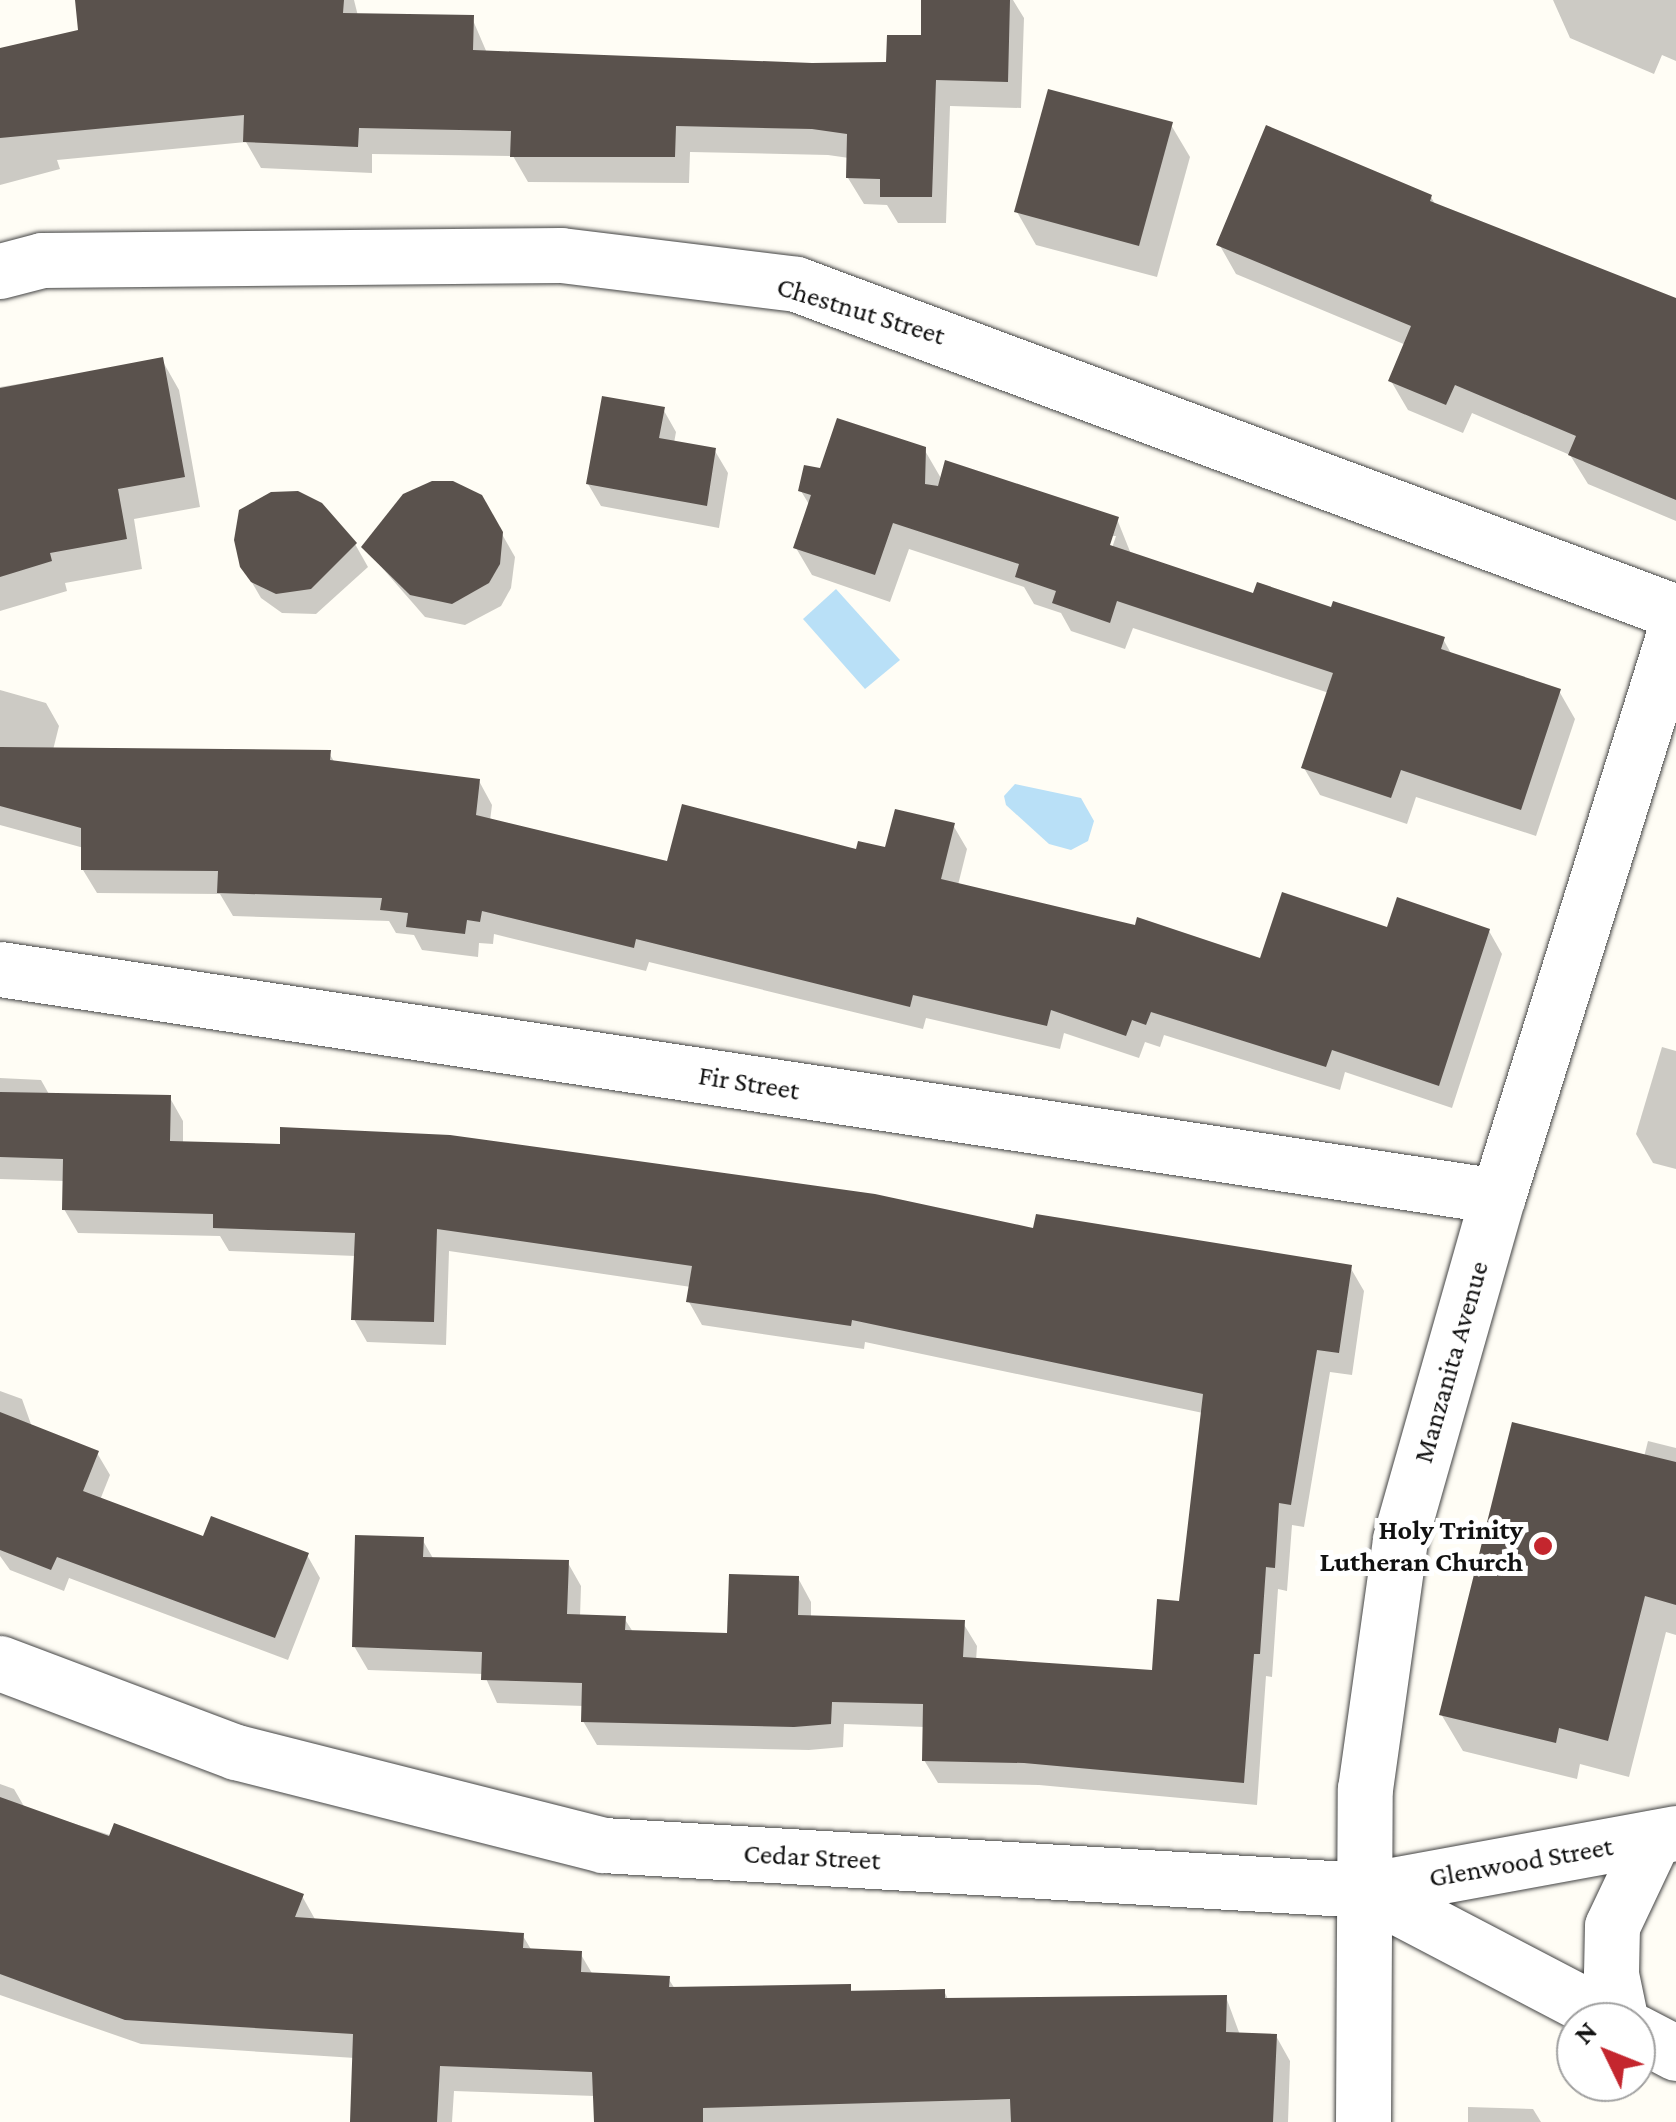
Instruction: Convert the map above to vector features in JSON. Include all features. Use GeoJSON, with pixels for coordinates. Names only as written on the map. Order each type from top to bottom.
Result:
{"type":"FeatureCollection","features":[{"type":"Feature","properties":{"kind":"street","name":"Chestnut Street"},"geometry":{"type":"LineString","coordinates":[[0,272],[42,260],[561,255],[796,284],[1676,612]]}},
{"type":"Feature","properties":{"kind":"street","name":"Manzanita Avenue"},"geometry":{"type":"LineString","coordinates":[[1363,2122],[1365,1789],[1400,1539],[1498,1196],[1676,627]]}},
{"type":"Feature","properties":{"kind":"street","name":"Fir Street"},"geometry":{"type":"LineString","coordinates":[[0,969],[1498,1196]]}},
{"type":"Feature","properties":{"kind":"street","name":"Cedar Street"},"geometry":{"type":"LineString","coordinates":[[0,1663],[236,1752],[603,1844],[1366,1890],[1582,2002]]}},
{"type":"Feature","properties":{"kind":"street","name":"Glenwood Street"},"geometry":{"type":"LineString","coordinates":[[1366,1890],[1665,1835]]}},
{"type":"Feature","properties":{"kind":"street"},"geometry":{"type":"LineString","coordinates":[[1616,2002],[1611,1974],[1612,1926],[1665,1835]]}},
{"type":"Feature","properties":{"kind":"water"},"geometry":{"type":"Polygon","coordinates":[[[836,589],[900,660],[865,689],[803,619],[836,589]]]}},
{"type":"Feature","properties":{"kind":"water"},"geometry":{"type":"Polygon","coordinates":[[[1015,784],[1081,798],[1094,821],[1088,841],[1071,850],[1049,844],[1006,805],[1004,796],[1015,784]]]}},
{"type":"Feature","properties":{"kind":"building"},"geometry":{"type":"Polygon","coordinates":[[[75,0],[344,0],[343,13],[474,15],[473,50],[812,63],[886,62],[887,35],[921,35],[921,0],[1010,0],[1008,82],[936,80],[932,197],[880,197],[880,179],[846,178],[847,134],[812,129],[676,126],[675,157],[510,157],[511,131],[359,128],[358,147],[243,142],[244,115],[0,138],[0,48],[78,30],[75,0]]]}},
{"type":"Feature","properties":{"kind":"building"},"geometry":{"type":"Polygon","coordinates":[[[1048,89],[1173,122],[1139,246],[1014,212],[1048,89]]]}},
{"type":"Feature","properties":{"kind":"building"},"geometry":{"type":"Polygon","coordinates":[[[1266,125],[1432,195],[1430,201],[1676,298],[1676,500],[1568,455],[1576,436],[1455,385],[1446,405],[1388,381],[1411,326],[1216,245],[1266,125]]]}},
{"type":"Feature","properties":{"kind":"building"},"geometry":{"type":"Polygon","coordinates":[[[163,357],[185,477],[118,489],[127,539],[50,553],[52,561],[0,577],[0,388],[163,357]]]}},
{"type":"Feature","properties":{"kind":"building"},"geometry":{"type":"Polygon","coordinates":[[[602,396],[665,407],[659,438],[716,448],[707,506],[586,484],[602,396]]]}},
{"type":"Feature","properties":{"kind":"building"},"geometry":{"type":"Polygon","coordinates":[[[837,418],[926,447],[925,484],[938,486],[945,460],[1119,517],[1110,545],[1253,593],[1257,582],[1331,607],[1333,601],[1445,637],[1441,649],[1561,689],[1521,810],[1401,770],[1391,798],[1301,768],[1333,673],[1117,601],[1110,623],[1052,603],[1056,591],[1015,577],[1019,564],[893,523],[875,575],[793,548],[811,495],[798,491],[804,465],[820,468],[837,418]]]}},
{"type":"Feature","properties":{"kind":"building"},"geometry":{"type":"Polygon","coordinates":[[[432,481],[453,481],[482,495],[503,532],[500,564],[489,583],[452,604],[410,595],[361,547],[403,494],[432,481]]]}},
{"type":"Feature","properties":{"kind":"building"},"geometry":{"type":"Polygon","coordinates":[[[298,491],[322,503],[357,543],[311,589],[276,594],[251,582],[240,567],[234,540],[239,510],[271,492],[298,491]]]}},
{"type":"Feature","properties":{"kind":"building"},"geometry":{"type":"Polygon","coordinates":[[[0,747],[331,750],[330,760],[480,779],[476,815],[667,861],[682,804],[856,849],[858,841],[885,847],[895,809],[955,823],[941,879],[1135,925],[1137,917],[1260,958],[1282,892],[1387,927],[1397,897],[1490,929],[1439,1086],[1332,1050],[1326,1067],[1151,1012],[1146,1025],[1132,1020],[1126,1036],[1051,1010],[1047,1026],[913,995],[910,1007],[636,939],[634,948],[482,911],[480,922],[467,920],[465,934],[406,927],[408,913],[380,910],[382,898],[217,893],[218,871],[81,870],[81,828],[0,806],[0,747]]]}},
{"type":"Feature","properties":{"kind":"building"},"geometry":{"type":"Polygon","coordinates":[[[0,1092],[171,1095],[170,1141],[280,1144],[280,1127],[450,1135],[875,1194],[1033,1228],[1036,1214],[1352,1265],[1339,1353],[1317,1350],[1291,1505],[1279,1503],[1275,1568],[1266,1567],[1260,1654],[1254,1654],[1244,1783],[1024,1763],[922,1761],[923,1704],[832,1702],[831,1724],[794,1727],[581,1722],[582,1683],[481,1680],[482,1652],[352,1647],[355,1535],[424,1537],[423,1557],[569,1560],[567,1614],[626,1616],[625,1630],[727,1633],[729,1574],[799,1576],[798,1615],[965,1620],[963,1657],[1152,1670],[1157,1599],[1179,1601],[1203,1394],[852,1320],[851,1326],[686,1302],[692,1266],[437,1229],[434,1322],[351,1320],[355,1233],[213,1228],[213,1214],[62,1210],[63,1159],[0,1157],[0,1092]]]}},
{"type":"Feature","properties":{"kind":"building"},"geometry":{"type":"Polygon","coordinates":[[[0,1412],[99,1451],[83,1491],[203,1536],[211,1516],[309,1553],[275,1638],[57,1557],[51,1570],[0,1550],[0,1412]]]}},
{"type":"Feature","properties":{"kind":"building","name":"Holy Trinity Lutheran Church"},"geometry":{"type":"Polygon","coordinates":[[[1512,1422],[1676,1462],[1676,1605],[1645,1596],[1608,1741],[1559,1728],[1556,1743],[1439,1715],[1512,1422]]]}},
{"type":"Feature","properties":{"kind":"building"},"geometry":{"type":"Polygon","coordinates":[[[0,1797],[109,1836],[114,1823],[304,1894],[295,1917],[524,1933],[523,1948],[582,1951],[581,1972],[670,1976],[669,1987],[851,1984],[851,1991],[945,1989],[945,1998],[1227,1995],[1226,2032],[1277,2034],[1273,2122],[1011,2122],[1010,2099],[703,2108],[703,2122],[594,2122],[592,2072],[440,2066],[437,2122],[350,2122],[353,2034],[125,2020],[0,1974],[0,1797]]]}},
{"type":"Feature","properties":{"kind":"place","name":"Holy Trinity Lutheran Church"},"geometry":{"type":"Point","coordinates":[1543,1546]}}]}
